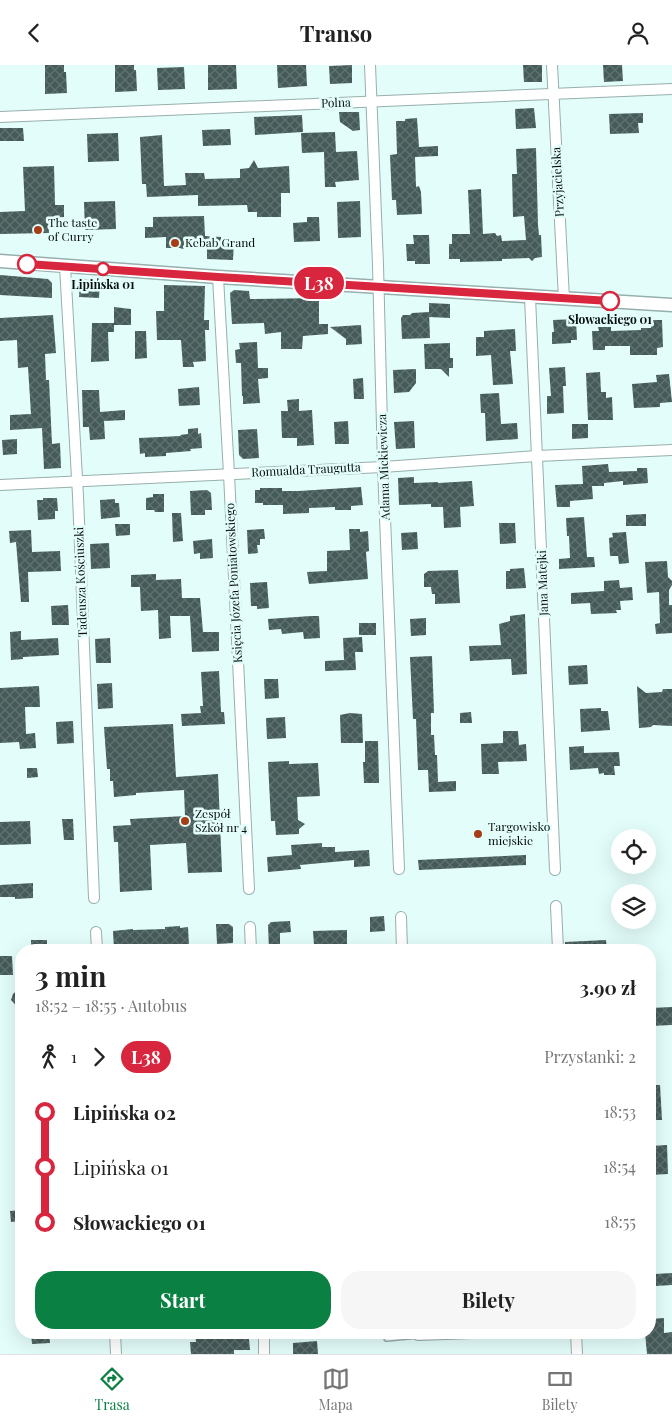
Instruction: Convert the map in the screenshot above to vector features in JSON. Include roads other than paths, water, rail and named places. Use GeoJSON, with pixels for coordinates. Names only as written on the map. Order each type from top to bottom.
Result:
{"type":"FeatureCollection","features":[{"type":"Feature","properties":{"kind":"street","name":"Adama Mickiewicza"},"geometry":{"type":"LineString","coordinates":[[370,65],[399,869]]}},
{"type":"Feature","properties":{"kind":"street","name":"Przyjacielska"},"geometry":{"type":"LineString","coordinates":[[552,65],[564,299]]}},
{"type":"Feature","properties":{"kind":"street","name":"Polna"},"geometry":{"type":"LineString","coordinates":[[0,117],[672,89]]}},
{"type":"Feature","properties":{"kind":"street"},"geometry":{"type":"LineString","coordinates":[[0,261],[218,277],[672,305]]}},
{"type":"Feature","properties":{"kind":"street","name":"Tadeusza Kościuszki"},"geometry":{"type":"LineString","coordinates":[[65,266],[94,897]]}},
{"type":"Feature","properties":{"kind":"street","name":"Księcia Józefa Poniatowskiego"},"geometry":{"type":"LineString","coordinates":[[218,277],[249,889]]}},
{"type":"Feature","properties":{"kind":"street","name":"Jana Matejki"},"geometry":{"type":"LineString","coordinates":[[530,297],[555,870]]}},
{"type":"Feature","properties":{"kind":"street","name":"Romualda Traugutta"},"geometry":{"type":"LineString","coordinates":[[0,485],[383,467],[537,455],[672,450]]}},
{"type":"Feature","properties":{"kind":"street"},"geometry":{"type":"LineString","coordinates":[[556,906],[558,944]]}},
{"type":"Feature","properties":{"kind":"street"},"geometry":{"type":"LineString","coordinates":[[401,917],[402,944]]}},
{"type":"Feature","properties":{"kind":"street"},"geometry":{"type":"LineString","coordinates":[[250,927],[251,944]]}},
{"type":"Feature","properties":{"kind":"street"},"geometry":{"type":"LineString","coordinates":[[96,932],[97,944]]}},
{"type":"Feature","properties":{"kind":"street"},"geometry":{"type":"LineString","coordinates":[[115,1339],[116,1354]]}},
{"type":"Feature","properties":{"kind":"street"},"geometry":{"type":"LineString","coordinates":[[264,1339],[264,1354]]}},
{"type":"Feature","properties":{"kind":"street"},"geometry":{"type":"LineString","coordinates":[[576,1339],[577,1354]]}},
{"type":"Feature","properties":{"kind":"place","name":"The taste of Curry"},"geometry":{"type":"Point","coordinates":[38,230]}},
{"type":"Feature","properties":{"kind":"place","name":"Kebab Grand"},"geometry":{"type":"Point","coordinates":[175,243]}},
{"type":"Feature","properties":{"kind":"place","name":"Lipińska 01"},"geometry":{"type":"Point","coordinates":[103,269]}},
{"type":"Feature","properties":{"kind":"place","name":"Słowackiego 01"},"geometry":{"type":"Point","coordinates":[610,301]}},
{"type":"Feature","properties":{"kind":"place","name":"Zespół Szkół nr 4"},"geometry":{"type":"Point","coordinates":[185,821]}},
{"type":"Feature","properties":{"kind":"place","name":"Targowisko miejskie"},"geometry":{"type":"Point","coordinates":[478,834]}}]}
